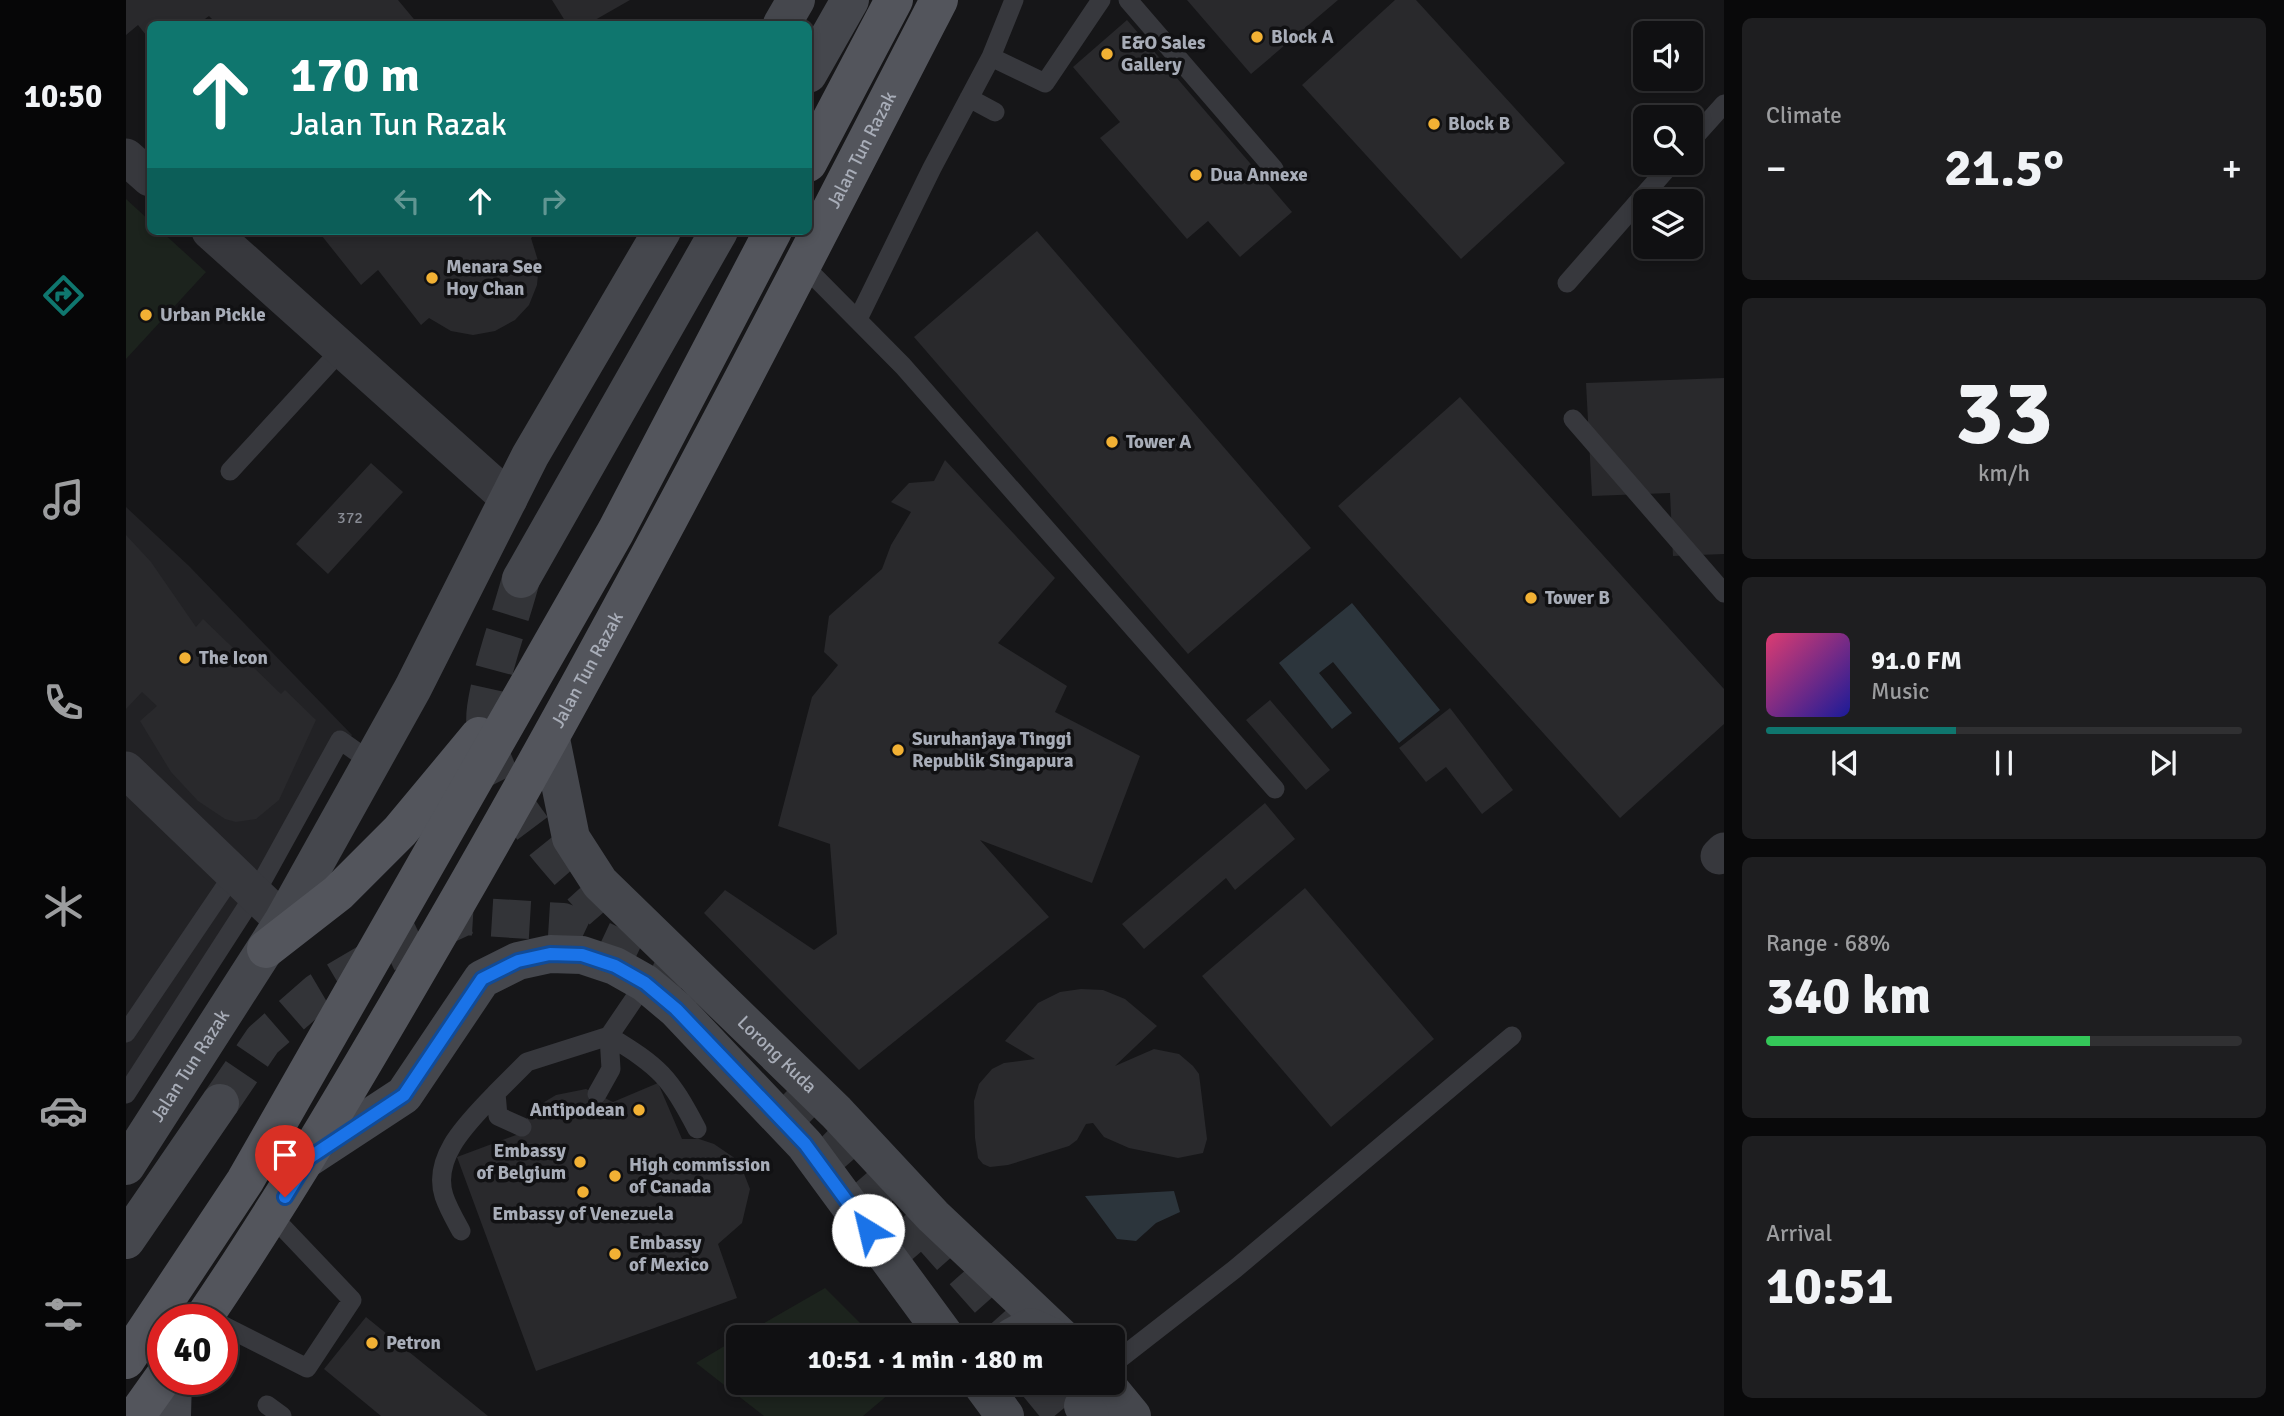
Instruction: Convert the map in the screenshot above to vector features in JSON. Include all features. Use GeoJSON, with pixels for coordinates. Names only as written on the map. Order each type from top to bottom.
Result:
{"type":"FeatureCollection","features":[{"type":"Feature","properties":{"kind":"main road"},"geometry":{"type":"LineString","coordinates":[[812,155],[894,0]]}},
{"type":"Feature","properties":{"kind":"main road","name":"Jalan Tun Razak"},"geometry":{"type":"LineString","coordinates":[[220,1304],[309,1158],[551,739],[750,370],[939,0]]}},
{"type":"Feature","properties":{"kind":"main road"},"geometry":{"type":"LineString","coordinates":[[126,1360],[245,1181],[548,652],[771,235]]}},
{"type":"Feature","properties":{"kind":"main road"},"geometry":{"type":"LineString","coordinates":[[275,935],[338,893],[400,831],[548,652]]}},
{"type":"Feature","properties":{"kind":"main road"},"geometry":{"type":"LineString","coordinates":[[136,1416],[151,1395]]}},
{"type":"Feature","properties":{"kind":"street"},"geometry":{"type":"LineString","coordinates":[[784,21],[796,0]]}},
{"type":"Feature","properties":{"kind":"street"},"geometry":{"type":"LineString","coordinates":[[812,67],[850,0]]}},
{"type":"Feature","properties":{"kind":"street"},"geometry":{"type":"LineString","coordinates":[[126,156],[147,175]]}},
{"type":"Feature","properties":{"kind":"street"},"geometry":{"type":"LineString","coordinates":[[214,235],[509,499]]}},
{"type":"Feature","properties":{"kind":"street","name":"Jalan Tun Razak"},"geometry":{"type":"LineString","coordinates":[[129,1156],[275,935],[371,762],[530,456],[660,235]]}},
{"type":"Feature","properties":{"kind":"street"},"geometry":{"type":"LineString","coordinates":[[521,579],[717,235]]}},
{"type":"Feature","properties":{"kind":"street","name":"Lorong Kuda"},"geometry":{"type":"LineString","coordinates":[[551,739],[571,838],[600,883],[836,1112],[933,1216],[1048,1325]]}},
{"type":"Feature","properties":{"kind":"street"},"geometry":{"type":"LineString","coordinates":[[126,770],[171,817],[244,884],[275,935]]}},
{"type":"Feature","properties":{"kind":"street"},"geometry":{"type":"LineString","coordinates":[[126,809],[171,817]]}},
{"type":"Feature","properties":{"kind":"street","name":"Lorong Kuda"},"geometry":{"type":"LineString","coordinates":[[309,1158],[404,1095],[482,979],[518,961],[550,954],[582,955],[615,966],[645,983],[676,1009],[805,1144],[937,1325]]}},
{"type":"Feature","properties":{"kind":"street"},"geometry":{"type":"LineString","coordinates":[[126,1240],[220,1102]]}},
{"type":"Feature","properties":{"kind":"street"},"geometry":{"type":"LineString","coordinates":[[173,1395],[173,1416]]}},
{"type":"Feature","properties":{"kind":"street"},"geometry":{"type":"LineString","coordinates":[[990,1395],[1005,1416]]}},
{"type":"Feature","properties":{"kind":"street"},"geometry":{"type":"LineString","coordinates":[[1009,1395],[1027,1416]]}},
{"type":"Feature","properties":{"kind":"street"},"geometry":{"type":"LineString","coordinates":[[1092,1401],[1132,1416]]}},
{"type":"Feature","properties":{"kind":"lane"},"geometry":{"type":"LineString","coordinates":[[858,319],[991,57],[1014,0]]}},
{"type":"Feature","properties":{"kind":"lane"},"geometry":{"type":"LineString","coordinates":[[991,57],[1045,83],[1101,0]]}},
{"type":"Feature","properties":{"kind":"lane"},"geometry":{"type":"LineString","coordinates":[[1128,0],[1274,169]]}},
{"type":"Feature","properties":{"kind":"lane"},"geometry":{"type":"LineString","coordinates":[[969,98],[995,112]]}},
{"type":"Feature","properties":{"kind":"lane"},"geometry":{"type":"LineString","coordinates":[[1703,127],[1724,104]]}},
{"type":"Feature","properties":{"kind":"lane"},"geometry":{"type":"LineString","coordinates":[[1567,283],[1662,175]]}},
{"type":"Feature","properties":{"kind":"lane"},"geometry":{"type":"LineString","coordinates":[[803,265],[858,319],[1275,789]]}},
{"type":"Feature","properties":{"kind":"lane"},"geometry":{"type":"LineString","coordinates":[[230,471],[342,349]]}},
{"type":"Feature","properties":{"kind":"lane"},"geometry":{"type":"LineString","coordinates":[[1573,419],[1724,593]]}},
{"type":"Feature","properties":{"kind":"lane"},"geometry":{"type":"LineString","coordinates":[[126,1033],[244,884],[341,740],[371,762]]}},
{"type":"Feature","properties":{"kind":"lane"},"geometry":{"type":"LineString","coordinates":[[126,1094],[244,884]]}},
{"type":"Feature","properties":{"kind":"lane"},"geometry":{"type":"LineString","coordinates":[[597,1094],[611,1069],[609,1036],[645,983]]}},
{"type":"Feature","properties":{"kind":"lane"},"geometry":{"type":"LineString","coordinates":[[461,1231],[443,1194],[444,1160],[460,1132],[527,1062],[609,1036],[651,1062],[675,1087],[697,1129]]}},
{"type":"Feature","properties":{"kind":"lane"},"geometry":{"type":"LineString","coordinates":[[1125,1355],[1235,1269],[1512,1036]]}},
{"type":"Feature","properties":{"kind":"lane"},"geometry":{"type":"LineString","coordinates":[[496,1093],[498,1115],[522,1127]]}},
{"type":"Feature","properties":{"kind":"lane"},"geometry":{"type":"LineString","coordinates":[[238,1334],[307,1368],[352,1300],[273,1217]]}},
{"type":"Feature","properties":{"kind":"shaded area","name":"Urban Pickle"},"geometry":{"type":"Polygon","coordinates":[[[126,199],[147,218],[147,235],[165,235],[206,272],[126,359],[126,199]]]}},
{"type":"Feature","properties":{"kind":"shaded area"},"geometry":{"type":"Polygon","coordinates":[[[126,507],[189,566],[352,735],[126,1095],[126,507]]]}},
{"type":"Feature","properties":{"kind":"shaded area"},"geometry":{"type":"Polygon","coordinates":[[[1352,603],[1440,710],[1399,743],[1333,662],[1319,673],[1352,713],[1332,729],[1279,663],[1352,603]]]}},
{"type":"Feature","properties":{"kind":"shaded area"},"geometry":{"type":"Polygon","coordinates":[[[1174,1191],[1180,1212],[1156,1223],[1136,1241],[1117,1239],[1085,1196],[1174,1191]]]}},
{"type":"Feature","properties":{"kind":"shaded area"},"geometry":{"type":"Polygon","coordinates":[[[825,1288],[862,1325],[761,1325],[825,1288]]]}},
{"type":"Feature","properties":{"kind":"shaded area"},"geometry":{"type":"Polygon","coordinates":[[[726,1345],[726,1386],[696,1363],[726,1345]]]}},
{"type":"Feature","properties":{"kind":"shaded area"},"geometry":{"type":"Polygon","coordinates":[[[737,1395],[888,1395],[863,1416],[764,1416],[737,1395]]]}},
{"type":"Feature","properties":{"kind":"building"},"geometry":{"type":"Polygon","coordinates":[[[126,0],[398,0],[416,21],[214,21],[209,16],[202,21],[147,21],[147,36],[138,25],[126,35],[126,0]]]}},
{"type":"Feature","properties":{"kind":"building"},"geometry":{"type":"Polygon","coordinates":[[[552,0],[630,0],[593,21],[565,21],[552,0]]]}},
{"type":"Feature","properties":{"kind":"building","name":"Block A"},"geometry":{"type":"Polygon","coordinates":[[[1187,0],[1338,0],[1251,74],[1187,0]]]}},
{"type":"Feature","properties":{"kind":"building","name":"Block B"},"geometry":{"type":"Polygon","coordinates":[[[1395,0],[1416,0],[1565,163],[1461,259],[1302,85],[1395,0]]]}},
{"type":"Feature","properties":{"kind":"building","name":"Dua Annexe"},"geometry":{"type":"Polygon","coordinates":[[[1127,20],[1292,212],[1240,257],[1208,221],[1187,239],[1100,138],[1120,122],[1073,67],[1127,20]]]}},
{"type":"Feature","properties":{"kind":"building","name":"Tower A"},"geometry":{"type":"Polygon","coordinates":[[[1037,231],[1311,548],[1188,654],[914,337],[1037,231]]]}},
{"type":"Feature","properties":{"kind":"building","name":"Menara See Hoy Chan"},"geometry":{"type":"Polygon","coordinates":[[[321,235],[534,235],[531,238],[539,264],[537,285],[529,305],[515,320],[495,331],[473,335],[451,331],[429,318],[421,325],[378,270],[361,285],[321,235]]]}},
{"type":"Feature","properties":{"kind":"building"},"geometry":{"type":"Polygon","coordinates":[[[1724,378],[1724,554],[1673,556],[1670,493],[1592,496],[1586,383],[1724,378]]]}},
{"type":"Feature","properties":{"kind":"building","name":"Tower B"},"geometry":{"type":"Polygon","coordinates":[[[1460,397],[1724,689],[1724,724],[1620,818],[1338,506],[1460,397]]]}},
{"type":"Feature","properties":{"kind":"building"},"geometry":{"type":"Polygon","coordinates":[[[945,460],[1055,578],[998,643],[1067,686],[1055,712],[1140,756],[1092,883],[980,840],[1049,917],[859,1070],[704,913],[725,890],[814,950],[837,934],[830,844],[778,826],[812,697],[838,665],[824,652],[829,616],[882,569],[891,545],[911,512],[891,502],[909,483],[934,481],[945,460]]]}},
{"type":"Feature","properties":{"kind":"building"},"geometry":{"type":"Polygon","coordinates":[[[371,463],[403,492],[328,574],[296,544],[371,463]]]}},
{"type":"Feature","properties":{"kind":"building","name":"The Icon"},"geometry":{"type":"Polygon","coordinates":[[[126,535],[151,562],[196,627],[203,619],[281,694],[285,690],[316,720],[279,800],[256,819],[236,822],[225,819],[198,801],[171,772],[140,721],[157,706],[142,692],[126,709],[126,535]]]}},
{"type":"Feature","properties":{"kind":"building"},"geometry":{"type":"Polygon","coordinates":[[[1270,700],[1330,770],[1306,790],[1246,720],[1270,700]]]}},
{"type":"Feature","properties":{"kind":"building"},"geometry":{"type":"Polygon","coordinates":[[[1450,708],[1513,790],[1482,814],[1446,767],[1426,782],[1399,748],[1450,708]]]}},
{"type":"Feature","properties":{"kind":"building"},"geometry":{"type":"Polygon","coordinates":[[[1265,803],[1295,839],[1235,890],[1226,878],[1144,949],[1122,924],[1265,803]]]}},
{"type":"Feature","properties":{"kind":"building"},"geometry":{"type":"Polygon","coordinates":[[[1305,888],[1434,1039],[1331,1127],[1202,976],[1305,888]]]}},
{"type":"Feature","properties":{"kind":"building"},"geometry":{"type":"Polygon","coordinates":[[[1103,990],[1125,999],[1157,1026],[1115,1066],[1154,1049],[1179,1054],[1199,1074],[1207,1139],[1203,1153],[1178,1158],[1129,1148],[1104,1137],[1093,1123],[1086,1124],[1077,1140],[1069,1146],[1008,1165],[990,1167],[978,1158],[974,1101],[979,1084],[992,1069],[1004,1063],[1035,1059],[1005,1041],[1038,1003],[1060,992],[1103,990]]]}},
{"type":"Feature","properties":{"kind":"building"},"geometry":{"type":"Polygon","coordinates":[[[658,1083],[682,1139],[699,1139],[714,1144],[739,1161],[750,1189],[742,1223],[718,1244],[737,1298],[536,1371],[457,1157],[519,1134],[531,1110],[556,1095],[586,1089],[613,1102],[658,1083]]]}},
{"type":"Feature","properties":{"kind":"building","name":"Petron"},"geometry":{"type":"Polygon","coordinates":[[[366,1317],[488,1416],[381,1416],[324,1369],[366,1317]]]}},
{"type":"Feature","properties":{"kind":"tunnel"},"geometry":{"type":"LineString","coordinates":[[521,579],[489,692],[486,735],[494,763],[525,818],[604,912]]}},
{"type":"Feature","properties":{"kind":"tunnel"},"geometry":{"type":"LineString","coordinates":[[220,1103],[263,1040],[318,992],[374,959],[465,916],[563,922],[678,976],[701,998]]}},
{"type":"Feature","properties":{"kind":"tunnel"},"geometry":{"type":"LineString","coordinates":[[782,1096],[824,1137],[934,1264]]}},
{"type":"Feature","properties":{"kind":"tunnel"},"geometry":{"type":"LineString","coordinates":[[926,1229],[1011,1325]]}},
{"type":"Feature","properties":{"kind":"tunnel"},"geometry":{"type":"LineString","coordinates":[[1047,1395],[1064,1416]]}},
{"type":"Feature","properties":{"kind":"place","name":"Block A"},"geometry":{"type":"Point","coordinates":[1257,37]}},
{"type":"Feature","properties":{"kind":"place","name":"E&O Sales Gallery"},"geometry":{"type":"Point","coordinates":[1107,54]}},
{"type":"Feature","properties":{"kind":"place","name":"Block B"},"geometry":{"type":"Point","coordinates":[1434,124]}},
{"type":"Feature","properties":{"kind":"place","name":"Dua Annexe"},"geometry":{"type":"Point","coordinates":[1196,175]}},
{"type":"Feature","properties":{"kind":"place","name":"Menara See Hoy Chan"},"geometry":{"type":"Point","coordinates":[432,278]}},
{"type":"Feature","properties":{"kind":"place","name":"Urban Pickle"},"geometry":{"type":"Point","coordinates":[146,315]}},
{"type":"Feature","properties":{"kind":"place","name":"Tower A"},"geometry":{"type":"Point","coordinates":[1112,442]}},
{"type":"Feature","properties":{"kind":"place","name":"Tower B"},"geometry":{"type":"Point","coordinates":[1531,598]}},
{"type":"Feature","properties":{"kind":"place","name":"The Icon"},"geometry":{"type":"Point","coordinates":[185,658]}},
{"type":"Feature","properties":{"kind":"place","name":"Suruhanjaya Tinggi Republik Singapura"},"geometry":{"type":"Point","coordinates":[898,750]}},
{"type":"Feature","properties":{"kind":"place","name":"Antipodean"},"geometry":{"type":"Point","coordinates":[639,1110]}},
{"type":"Feature","properties":{"kind":"place","name":"Embassy of Belgium"},"geometry":{"type":"Point","coordinates":[580,1162]}},
{"type":"Feature","properties":{"kind":"place","name":"High commission of Canada"},"geometry":{"type":"Point","coordinates":[615,1176]}},
{"type":"Feature","properties":{"kind":"place","name":"Embassy of Venezuela"},"geometry":{"type":"Point","coordinates":[583,1192]}},
{"type":"Feature","properties":{"kind":"place","name":"Embassy of Mexico"},"geometry":{"type":"Point","coordinates":[615,1254]}},
{"type":"Feature","properties":{"kind":"place","name":"Petron"},"geometry":{"type":"Point","coordinates":[372,1343]}},
{"type":"Feature","properties":{"kind":"route"},"geometry":{"type":"LineString","coordinates":[[285,1197],[309,1158],[404,1095],[482,979],[518,961],[550,954],[582,955],[615,966],[645,983],[676,1009],[805,1144],[868,1230]]}}]}
